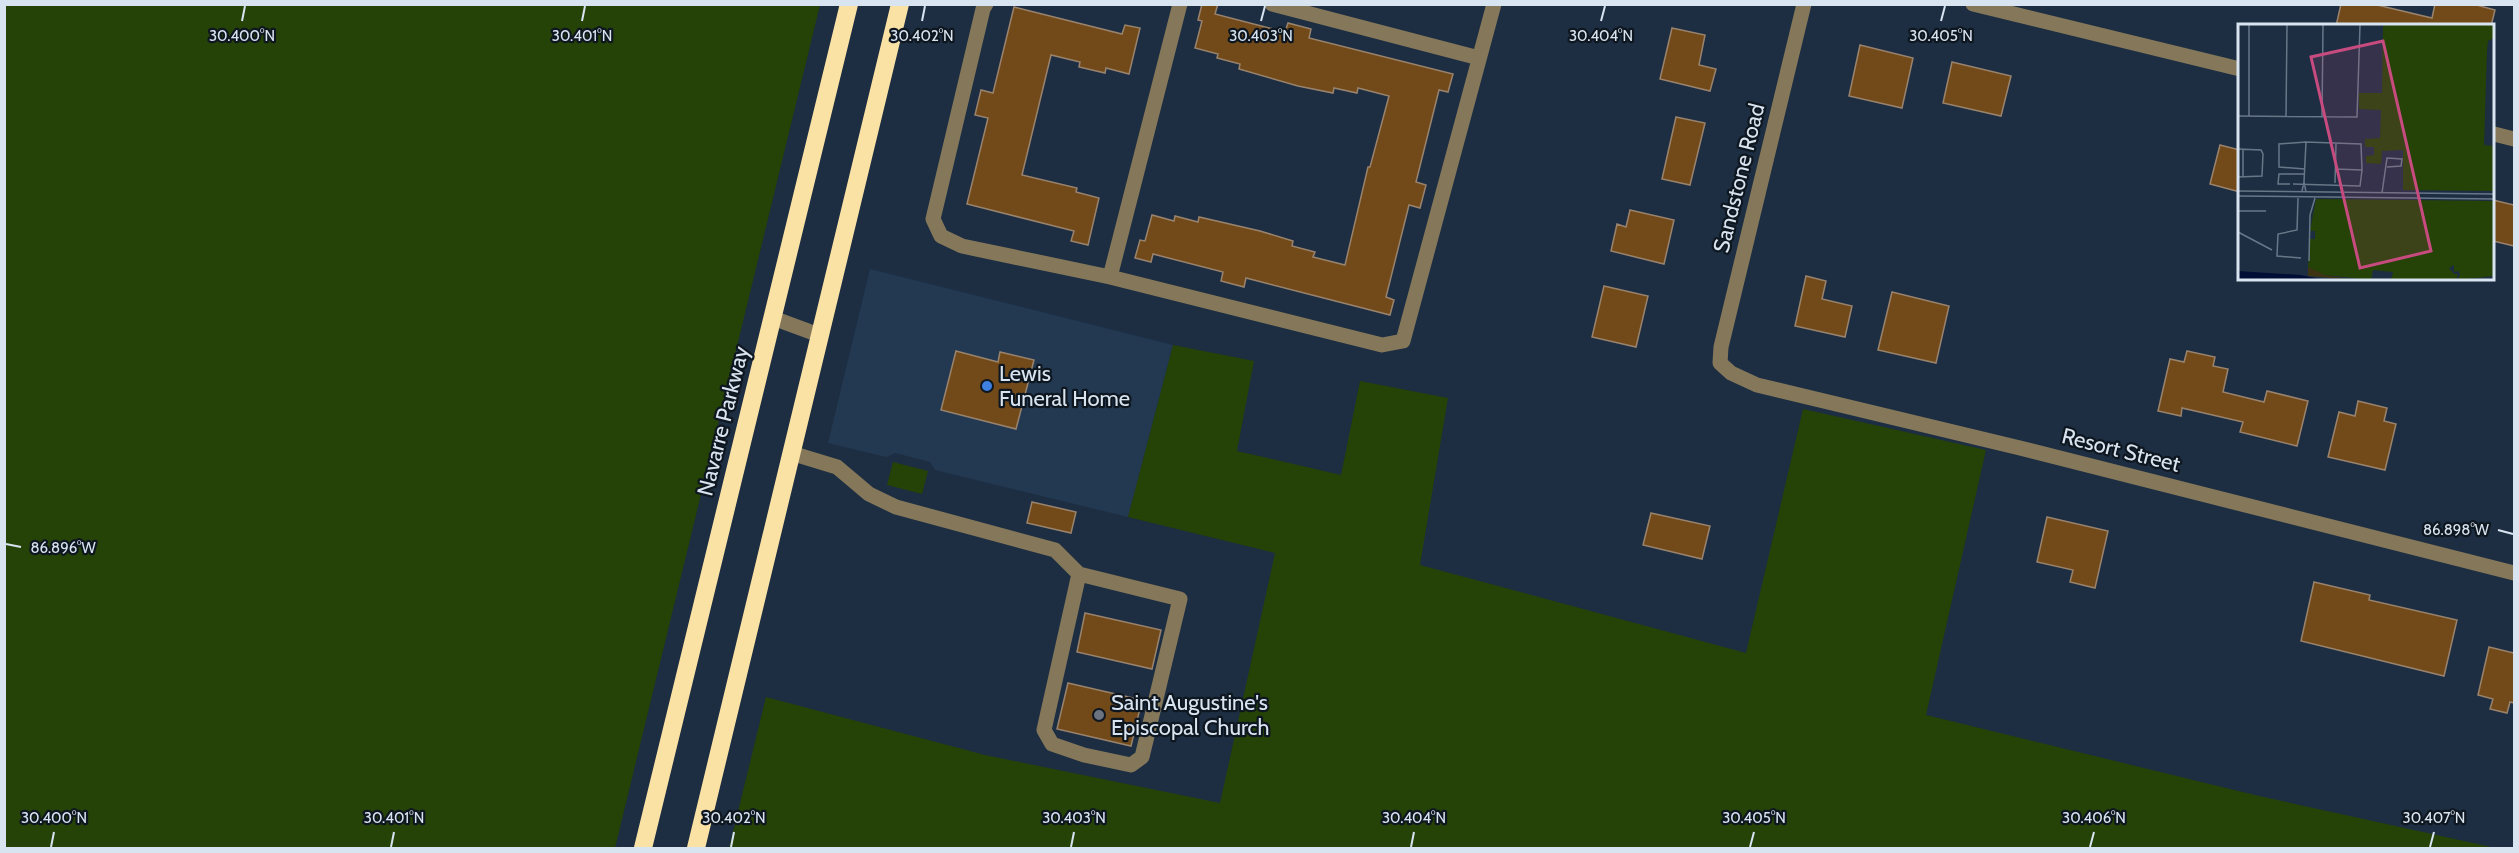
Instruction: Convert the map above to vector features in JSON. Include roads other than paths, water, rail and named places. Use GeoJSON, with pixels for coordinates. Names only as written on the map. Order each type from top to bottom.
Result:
{"type":"FeatureCollection","features":[{"type":"Feature","properties":{"kind":"highway","name":"Navarre Parkway"},"geometry":{"type":"LineString","coordinates":[[643,849],[849,4]]}},
{"type":"Feature","properties":{"kind":"highway"},"geometry":{"type":"LineString","coordinates":[[696,849],[900,4]]}},
{"type":"Feature","properties":{"kind":"street"},"geometry":{"type":"LineString","coordinates":[[986,4],[933,219],[941,237],[962,246],[1110,277],[1382,345],[1403,341],[1494,4]]}},
{"type":"Feature","properties":{"kind":"street"},"geometry":{"type":"LineString","coordinates":[[1110,277],[1180,4]]}},
{"type":"Feature","properties":{"kind":"street"},"geometry":{"type":"LineString","coordinates":[[1272,4],[1479,58]]}},
{"type":"Feature","properties":{"kind":"street","name":"Sandstone Road"},"geometry":{"type":"LineString","coordinates":[[1720,363],[1721,347],[1804,4]]}},
{"type":"Feature","properties":{"kind":"street"},"geometry":{"type":"LineString","coordinates":[[1973,4],[2238,69]]}},
{"type":"Feature","properties":{"kind":"street"},"geometry":{"type":"LineString","coordinates":[[2495,134],[2514,138]]}},
{"type":"Feature","properties":{"kind":"street"},"geometry":{"type":"LineString","coordinates":[[773,318],[819,336]]}},
{"type":"Feature","properties":{"kind":"street","name":"Resort Street"},"geometry":{"type":"LineString","coordinates":[[1720,363],[1731,373],[1757,385],[2043,454],[2514,573]]}},
{"type":"Feature","properties":{"kind":"street"},"geometry":{"type":"LineString","coordinates":[[791,453],[837,467],[869,494],[896,507],[1055,550],[1079,574],[1180,599],[1142,758],[1131,765],[1052,744],[1044,730],[1079,574]]}},
{"type":"Feature","properties":{"kind":"place","name":"Lewis Funeral Home"},"geometry":{"type":"Point","coordinates":[987,386]}},
{"type":"Feature","properties":{"kind":"place","name":"Saint Augustine's Episcopal Church"},"geometry":{"type":"Point","coordinates":[1099,715]}}]}
